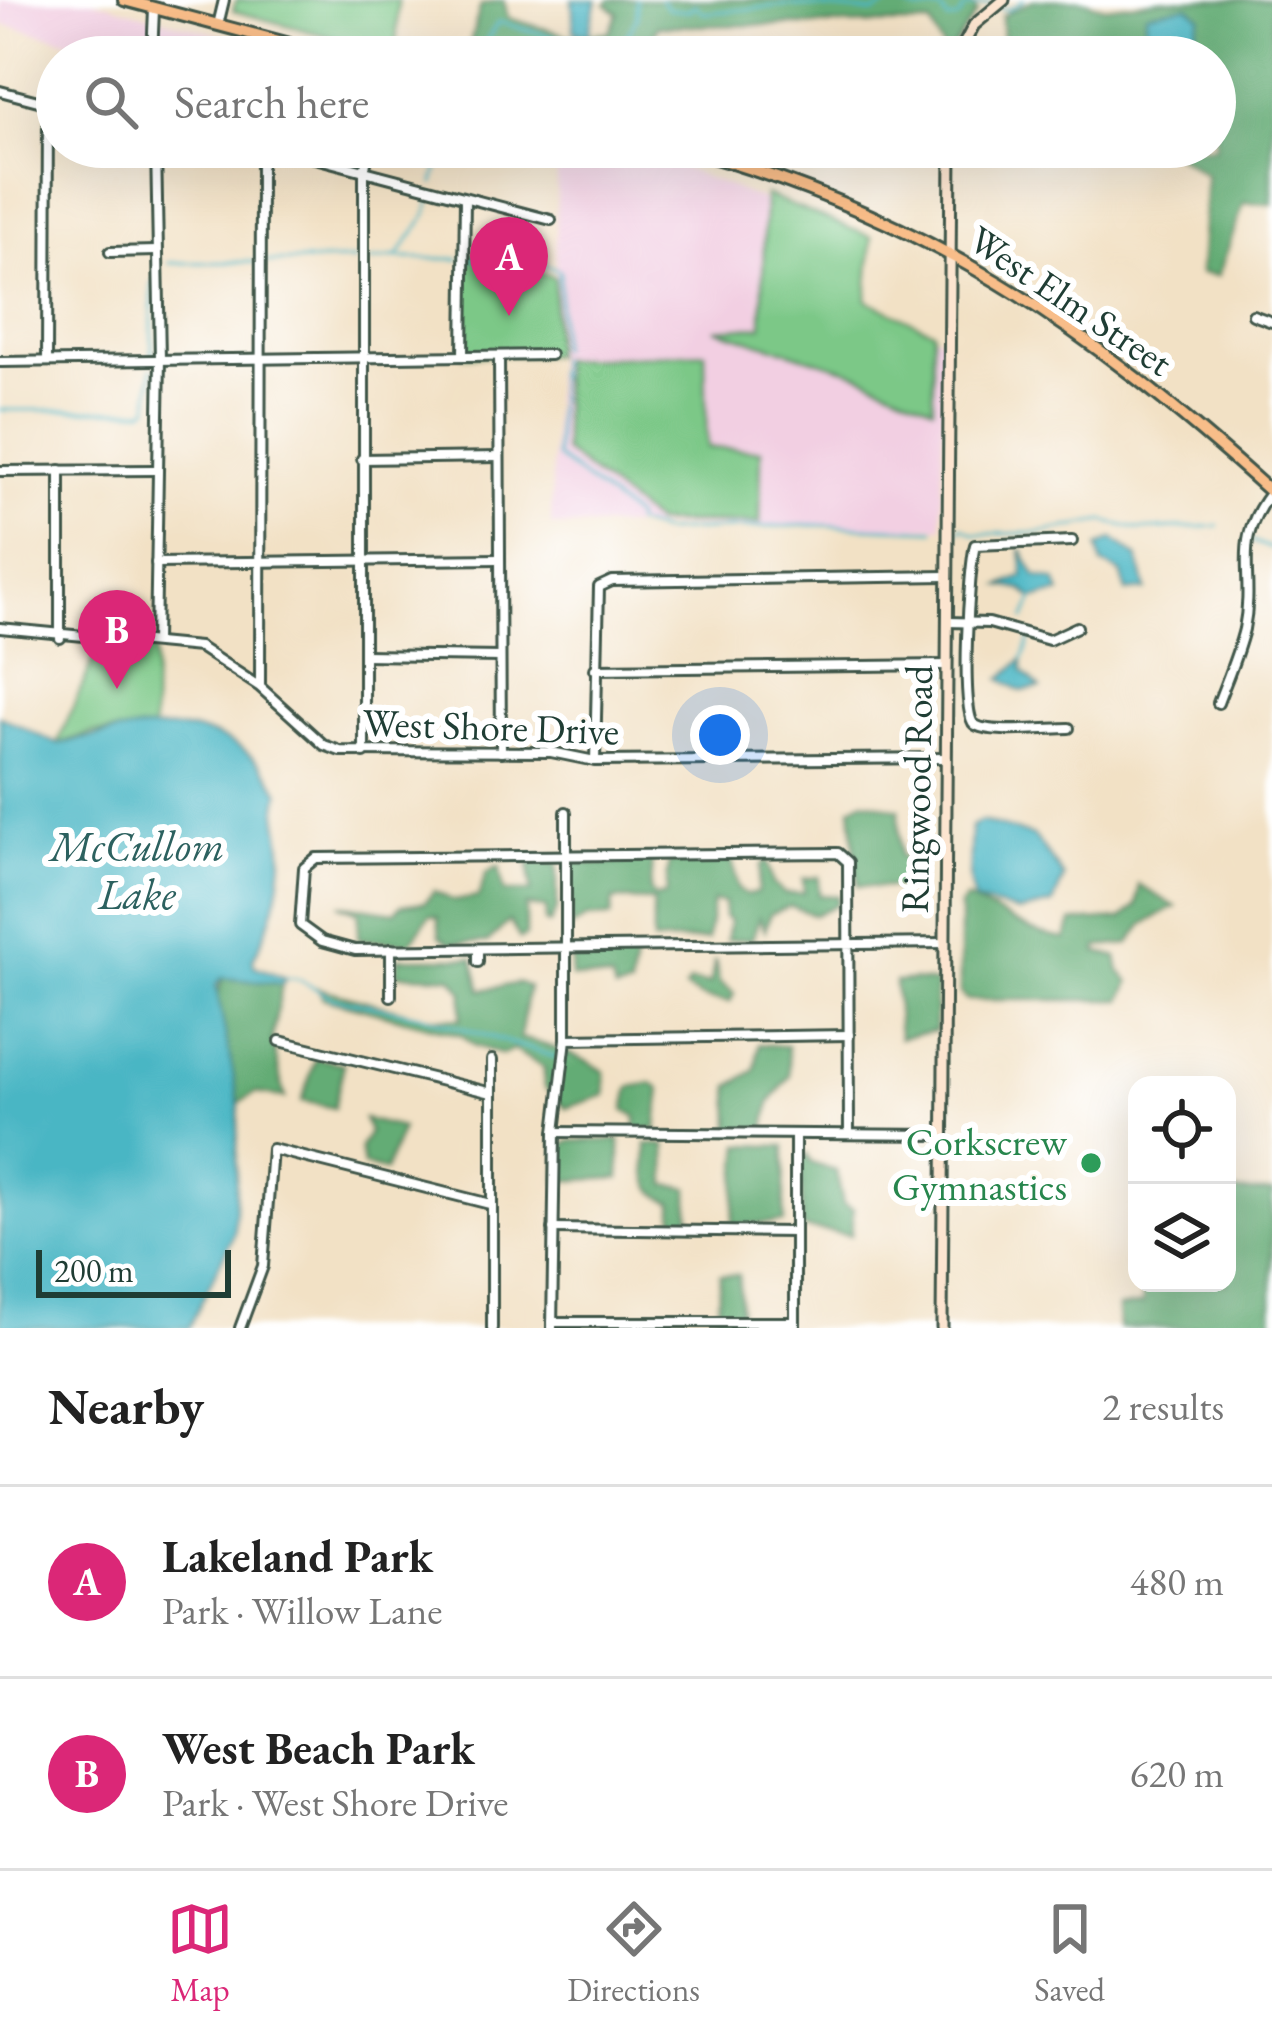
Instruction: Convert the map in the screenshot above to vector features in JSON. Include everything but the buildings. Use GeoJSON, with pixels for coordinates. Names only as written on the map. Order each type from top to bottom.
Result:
{"type":"FeatureCollection","features":[{"type":"Feature","properties":{"kind":"main road"},"geometry":{"type":"LineString","coordinates":[[124,0],[260,36]]}},
{"type":"Feature","properties":{"kind":"main road","name":"West Elm Street"},"geometry":{"type":"LineString","coordinates":[[755,168],[948,251],[1108,352],[1272,492]]}},
{"type":"Feature","properties":{"kind":"street"},"geometry":{"type":"LineString","coordinates":[[218,25],[224,0]]}},
{"type":"Feature","properties":{"kind":"street"},"geometry":{"type":"LineString","coordinates":[[968,36],[974,25],[1004,0]]}},
{"type":"Feature","properties":{"kind":"street"},"geometry":{"type":"LineString","coordinates":[[153,36],[154,9]]}},
{"type":"Feature","properties":{"kind":"street"},"geometry":{"type":"LineString","coordinates":[[0,91],[36,101]]}},
{"type":"Feature","properties":{"kind":"street"},"geometry":{"type":"LineString","coordinates":[[47,361],[52,168]]}},
{"type":"Feature","properties":{"kind":"street"},"geometry":{"type":"LineString","coordinates":[[155,642],[160,359],[156,168]]}},
{"type":"Feature","properties":{"kind":"street"},"geometry":{"type":"LineString","coordinates":[[260,687],[261,168]]}},
{"type":"Feature","properties":{"kind":"street"},"geometry":{"type":"LineString","coordinates":[[353,168],[550,220]]}},
{"type":"Feature","properties":{"kind":"street"},"geometry":{"type":"LineString","coordinates":[[364,753],[365,168]]}},
{"type":"Feature","properties":{"kind":"street","name":"Ringwood Road"},"geometry":{"type":"LineString","coordinates":[[942,1328],[950,168]]}},
{"type":"Feature","properties":{"kind":"street"},"geometry":{"type":"LineString","coordinates":[[463,356],[465,198]]}},
{"type":"Feature","properties":{"kind":"street"},"geometry":{"type":"LineString","coordinates":[[110,253],[157,251]]}},
{"type":"Feature","properties":{"kind":"street"},"geometry":{"type":"LineString","coordinates":[[1253,316],[1272,322]]}},
{"type":"Feature","properties":{"kind":"street"},"geometry":{"type":"LineString","coordinates":[[0,362],[550,355]]}},
{"type":"Feature","properties":{"kind":"street"},"geometry":{"type":"LineString","coordinates":[[499,356],[501,752]]}},
{"type":"Feature","properties":{"kind":"street"},"geometry":{"type":"LineString","coordinates":[[362,460],[500,457]]}},
{"type":"Feature","properties":{"kind":"street"},"geometry":{"type":"LineString","coordinates":[[60,470],[60,638]]}},
{"type":"Feature","properties":{"kind":"street"},"geometry":{"type":"LineString","coordinates":[[0,471],[156,470]]}},
{"type":"Feature","properties":{"kind":"street"},"geometry":{"type":"LineString","coordinates":[[1218,703],[1243,632],[1249,587],[1247,528],[1272,492]]}},
{"type":"Feature","properties":{"kind":"street"},"geometry":{"type":"LineString","coordinates":[[1069,728],[986,729],[973,723],[966,684],[975,545],[1072,541]]}},
{"type":"Feature","properties":{"kind":"street"},"geometry":{"type":"LineString","coordinates":[[155,563],[499,559]]}},
{"type":"Feature","properties":{"kind":"street"},"geometry":{"type":"LineString","coordinates":[[595,761],[596,598],[599,587],[612,580],[947,576]]}},
{"type":"Feature","properties":{"kind":"street"},"geometry":{"type":"LineString","coordinates":[[948,622],[1049,640],[1077,628]]}},
{"type":"Feature","properties":{"kind":"street","name":"West Shore Drive"},"geometry":{"type":"LineString","coordinates":[[0,628],[60,638],[199,646],[260,687],[324,746],[364,753],[551,752],[595,761],[946,758]]}},
{"type":"Feature","properties":{"kind":"street"},"geometry":{"type":"LineString","coordinates":[[364,656],[500,657]]}},
{"type":"Feature","properties":{"kind":"street"},"geometry":{"type":"LineString","coordinates":[[595,669],[947,665]]}},
{"type":"Feature","properties":{"kind":"street"},"geometry":{"type":"LineString","coordinates":[[566,812],[566,1039],[555,1132],[552,1325],[795,1325],[796,1135]]}},
{"type":"Feature","properties":{"kind":"street"},"geometry":{"type":"LineString","coordinates":[[849,1134],[848,944],[844,856],[824,852],[316,858],[304,868],[296,912],[300,925],[322,940],[355,950],[565,948],[848,944],[945,943]]}},
{"type":"Feature","properties":{"kind":"street"},"geometry":{"type":"LineString","coordinates":[[478,949],[478,962]]}},
{"type":"Feature","properties":{"kind":"street"},"geometry":{"type":"LineString","coordinates":[[391,950],[391,996]]}},
{"type":"Feature","properties":{"kind":"street"},"geometry":{"type":"LineString","coordinates":[[566,1039],[849,1035]]}},
{"type":"Feature","properties":{"kind":"street"},"geometry":{"type":"LineString","coordinates":[[280,1041],[492,1093]]}},
{"type":"Feature","properties":{"kind":"street"},"geometry":{"type":"LineString","coordinates":[[492,1060],[492,1328]]}},
{"type":"Feature","properties":{"kind":"street"},"geometry":{"type":"LineString","coordinates":[[555,1132],[942,1135]]}},
{"type":"Feature","properties":{"kind":"street"},"geometry":{"type":"LineString","coordinates":[[240,1328],[263,1266],[272,1149],[490,1204]]}},
{"type":"Feature","properties":{"kind":"street"},"geometry":{"type":"LineString","coordinates":[[553,1229],[794,1232]]}},
{"type":"Feature","properties":{"kind":"shaded area"},"geometry":{"type":"Polygon","coordinates":[[[0,0],[92,0],[223,36],[50,36],[0,24],[0,0]]]}},
{"type":"Feature","properties":{"kind":"shaded area"},"geometry":{"type":"Polygon","coordinates":[[[540,168],[682,168],[864,240],[869,302],[943,339],[942,527],[551,526],[557,173],[540,168]]]}},
{"type":"Feature","properties":{"kind":"green space"},"geometry":{"type":"Polygon","coordinates":[[[236,0],[398,0],[397,36],[328,36],[233,11],[236,0]]]}},
{"type":"Feature","properties":{"kind":"green space"},"geometry":{"type":"Polygon","coordinates":[[[504,0],[508,18],[569,36],[472,36],[481,5],[504,0]]]}},
{"type":"Feature","properties":{"kind":"green space"},"geometry":{"type":"Polygon","coordinates":[[[610,0],[968,0],[977,12],[961,36],[937,36],[931,24],[657,26],[654,36],[569,36],[610,32],[618,13],[606,4],[610,0]]]}},
{"type":"Feature","properties":{"kind":"green space"},"geometry":{"type":"Polygon","coordinates":[[[1034,0],[1081,0],[1105,7],[1163,0],[1272,0],[1272,204],[1244,203],[1218,276],[1200,273],[1206,175],[1196,168],[1236,168],[1236,36],[1002,36],[1002,16],[1034,0]]]}},
{"type":"Feature","properties":{"kind":"green space"},"geometry":{"type":"Polygon","coordinates":[[[765,195],[872,237],[867,300],[933,331],[933,407],[849,370],[715,329],[762,326],[765,195]]]}},
{"type":"Feature","properties":{"kind":"green space"},"geometry":{"type":"Polygon","coordinates":[[[465,251],[555,277],[553,355],[463,356],[465,251]]]}},
{"type":"Feature","properties":{"kind":"green space"},"geometry":{"type":"Polygon","coordinates":[[[705,352],[707,448],[761,450],[760,523],[655,523],[564,451],[561,360],[705,352]]]}},
{"type":"Feature","properties":{"kind":"green space"},"geometry":{"type":"Polygon","coordinates":[[[99,647],[154,648],[153,731],[92,733],[57,744],[99,647]]]}},
{"type":"Feature","properties":{"kind":"green space"},"geometry":{"type":"Polygon","coordinates":[[[864,800],[899,809],[900,856],[914,861],[916,874],[904,875],[898,888],[858,886],[851,807],[864,800]]]}},
{"type":"Feature","properties":{"kind":"green space"},"geometry":{"type":"Polygon","coordinates":[[[652,859],[650,891],[655,897],[666,895],[669,862],[732,860],[738,889],[746,895],[757,893],[761,865],[767,861],[773,884],[785,894],[804,893],[803,879],[819,877],[819,895],[838,896],[837,904],[814,915],[790,906],[770,914],[765,930],[759,918],[752,939],[726,940],[730,921],[724,917],[724,903],[713,901],[707,940],[653,942],[653,901],[613,900],[611,917],[587,918],[571,928],[571,861],[603,864],[652,859]]]}},
{"type":"Feature","properties":{"kind":"green space"},"geometry":{"type":"Polygon","coordinates":[[[529,863],[557,863],[557,909],[550,924],[545,922],[546,908],[526,906],[526,936],[520,939],[509,921],[488,942],[450,943],[440,936],[438,917],[430,915],[410,943],[358,939],[359,912],[339,904],[395,912],[401,905],[425,902],[434,891],[454,901],[478,897],[486,873],[499,866],[504,892],[531,892],[529,863]]]}},
{"type":"Feature","properties":{"kind":"green space"},"geometry":{"type":"Polygon","coordinates":[[[1139,885],[1176,907],[1144,924],[1129,944],[1098,947],[1097,952],[1117,957],[1120,971],[1130,982],[1122,1000],[966,1000],[960,993],[960,906],[966,899],[1026,928],[1066,939],[1072,922],[1121,919],[1137,906],[1139,885]]]}},
{"type":"Feature","properties":{"kind":"green space"},"geometry":{"type":"Polygon","coordinates":[[[572,954],[636,954],[630,988],[615,991],[612,980],[571,977],[572,954]]]}},
{"type":"Feature","properties":{"kind":"green space"},"geometry":{"type":"Polygon","coordinates":[[[398,958],[473,958],[481,990],[520,983],[528,987],[520,1038],[565,1052],[605,1072],[606,1095],[566,1108],[544,1087],[544,1068],[513,1050],[503,1055],[473,1045],[462,1035],[323,998],[318,988],[425,1017],[461,1019],[463,992],[452,977],[396,974],[398,958]]]}},
{"type":"Feature","properties":{"kind":"green space"},"geometry":{"type":"Polygon","coordinates":[[[715,960],[719,982],[734,993],[730,1002],[703,998],[685,989],[690,982],[710,984],[715,960]]]}},
{"type":"Feature","properties":{"kind":"green space"},"geometry":{"type":"Polygon","coordinates":[[[222,978],[282,984],[272,1039],[285,1098],[256,1093],[239,1103],[216,1004],[222,978]]]}},
{"type":"Feature","properties":{"kind":"green space"},"geometry":{"type":"Polygon","coordinates":[[[895,982],[936,983],[935,1031],[899,1038],[895,982]]]}},
{"type":"Feature","properties":{"kind":"green space"},"geometry":{"type":"Polygon","coordinates":[[[759,1044],[787,1046],[790,1076],[770,1103],[765,1128],[731,1130],[730,1086],[755,1070],[759,1044]]]}},
{"type":"Feature","properties":{"kind":"green space"},"geometry":{"type":"Polygon","coordinates":[[[316,1058],[344,1064],[334,1108],[302,1101],[316,1058]]]}},
{"type":"Feature","properties":{"kind":"green space"},"geometry":{"type":"Polygon","coordinates":[[[652,1083],[661,1089],[657,1129],[636,1129],[636,1116],[625,1110],[630,1087],[652,1083]]]}},
{"type":"Feature","properties":{"kind":"green space"},"geometry":{"type":"Polygon","coordinates":[[[364,1119],[402,1128],[385,1171],[363,1166],[360,1148],[369,1132],[364,1119]]]}},
{"type":"Feature","properties":{"kind":"green space"},"geometry":{"type":"Polygon","coordinates":[[[620,1140],[620,1178],[558,1181],[559,1147],[571,1141],[620,1140]]]}},
{"type":"Feature","properties":{"kind":"green space"},"geometry":{"type":"Polygon","coordinates":[[[647,1144],[666,1145],[667,1185],[689,1188],[690,1221],[675,1221],[673,1202],[651,1187],[647,1144]]]}},
{"type":"Feature","properties":{"kind":"green space"},"geometry":{"type":"Polygon","coordinates":[[[741,1145],[785,1146],[784,1222],[732,1225],[741,1145]]]}},
{"type":"Feature","properties":{"kind":"green space"},"geometry":{"type":"Polygon","coordinates":[[[807,1155],[811,1163],[836,1171],[843,1204],[853,1209],[851,1235],[802,1228],[801,1162],[807,1155]]]}},
{"type":"Feature","properties":{"kind":"green space"},"geometry":{"type":"Polygon","coordinates":[[[1236,1192],[1272,1192],[1272,1328],[1119,1328],[1118,1308],[1143,1304],[1143,1292],[1236,1292],[1236,1192]]]}},
{"type":"Feature","properties":{"kind":"green space"},"geometry":{"type":"Polygon","coordinates":[[[720,1275],[739,1275],[740,1316],[717,1316],[720,1275]]]}},
{"type":"Feature","properties":{"kind":"water"},"geometry":{"type":"Polygon","coordinates":[[[572,0],[597,0],[589,34],[574,31],[572,0]]]}},
{"type":"Feature","properties":{"kind":"water"},"geometry":{"type":"Polygon","coordinates":[[[1188,6],[1201,16],[1194,36],[1146,36],[1146,13],[1188,6]]]}},
{"type":"Feature","properties":{"kind":"water"},"geometry":{"type":"Polygon","coordinates":[[[1113,539],[1138,558],[1146,590],[1127,592],[1121,573],[1102,564],[1098,547],[1113,539]]]}},
{"type":"Feature","properties":{"kind":"water"},"geometry":{"type":"Polygon","coordinates":[[[1021,548],[1036,576],[1056,581],[1061,593],[1034,599],[1023,590],[1002,586],[1024,576],[1021,548]]]}},
{"type":"Feature","properties":{"kind":"water"},"geometry":{"type":"Polygon","coordinates":[[[1023,659],[1023,671],[1040,688],[1021,691],[1001,679],[1023,659]]]}},
{"type":"Feature","properties":{"kind":"water","name":"McCullom Lake"},"geometry":{"type":"Polygon","coordinates":[[[0,716],[57,744],[151,729],[211,734],[238,746],[261,765],[280,793],[281,878],[271,919],[253,959],[254,966],[286,978],[282,984],[222,978],[216,985],[239,1103],[234,1234],[189,1328],[0,1328],[0,716]]]}},
{"type":"Feature","properties":{"kind":"water"},"geometry":{"type":"Polygon","coordinates":[[[982,821],[1034,836],[1064,877],[1053,904],[1019,912],[974,901],[969,880],[971,826],[982,821]]]}},
{"type":"Feature","properties":{"kind":"waterway"},"geometry":{"type":"LineString","coordinates":[[627,36],[637,17],[636,0]]}},
{"type":"Feature","properties":{"kind":"waterway"},"geometry":{"type":"LineString","coordinates":[[661,0],[668,9],[688,11],[695,5],[704,13],[790,5],[874,13],[895,2],[917,11],[941,10],[948,20],[958,19],[965,8],[990,4]]}},
{"type":"Feature","properties":{"kind":"waterway"},"geometry":{"type":"LineString","coordinates":[[999,7],[1008,10],[1024,0]]}},
{"type":"Feature","properties":{"kind":"waterway"},"geometry":{"type":"LineString","coordinates":[[489,36],[498,22],[551,36]]}},
{"type":"Feature","properties":{"kind":"waterway"},"geometry":{"type":"LineString","coordinates":[[434,183],[438,168]]}},
{"type":"Feature","properties":{"kind":"waterway"},"geometry":{"type":"LineString","coordinates":[[369,261],[397,257],[427,214],[431,198]]}},
{"type":"Feature","properties":{"kind":"waterway"},"geometry":{"type":"LineString","coordinates":[[470,259],[517,254],[560,271],[559,349]]}},
{"type":"Feature","properties":{"kind":"waterway"},"geometry":{"type":"LineString","coordinates":[[398,258],[459,259]]}},
{"type":"Feature","properties":{"kind":"waterway"},"geometry":{"type":"LineString","coordinates":[[267,262],[355,260]]}},
{"type":"Feature","properties":{"kind":"waterway"},"geometry":{"type":"LineString","coordinates":[[169,263],[255,262]]}},
{"type":"Feature","properties":{"kind":"waterway"},"geometry":{"type":"LineString","coordinates":[[152,282],[152,354]]}},
{"type":"Feature","properties":{"kind":"waterway"},"geometry":{"type":"LineString","coordinates":[[557,359],[556,457],[634,517],[635,524],[663,532],[813,525],[934,530]]}},
{"type":"Feature","properties":{"kind":"waterway"},"geometry":{"type":"LineString","coordinates":[[0,410],[144,410],[149,407],[152,368]]}},
{"type":"Feature","properties":{"kind":"waterway"},"geometry":{"type":"LineString","coordinates":[[955,534],[962,527],[975,534],[1039,533],[1104,521],[1140,530],[1219,526]]}},
{"type":"Feature","properties":{"kind":"waterway"},"geometry":{"type":"LineString","coordinates":[[1252,541],[1272,549]]}},
{"type":"Feature","properties":{"kind":"waterway"},"geometry":{"type":"LineString","coordinates":[[1025,619],[1034,599]]}},
{"type":"Feature","properties":{"kind":"waterway"},"geometry":{"type":"LineString","coordinates":[[1023,659],[1030,639]]}},
{"type":"Feature","properties":{"kind":"waterway"},"geometry":{"type":"LineString","coordinates":[[286,978],[298,979],[333,998],[420,1015],[555,1057]]}},
{"type":"Feature","properties":{"kind":"place","name":"Lakeland Park"},"geometry":{"type":"Point","coordinates":[509,316]}},
{"type":"Feature","properties":{"kind":"place","name":"West Beach Park"},"geometry":{"type":"Point","coordinates":[117,689]}},
{"type":"Feature","properties":{"kind":"place","name":"Corkscrew Gymnastics"},"geometry":{"type":"Point","coordinates":[1091,1163]}}]}
